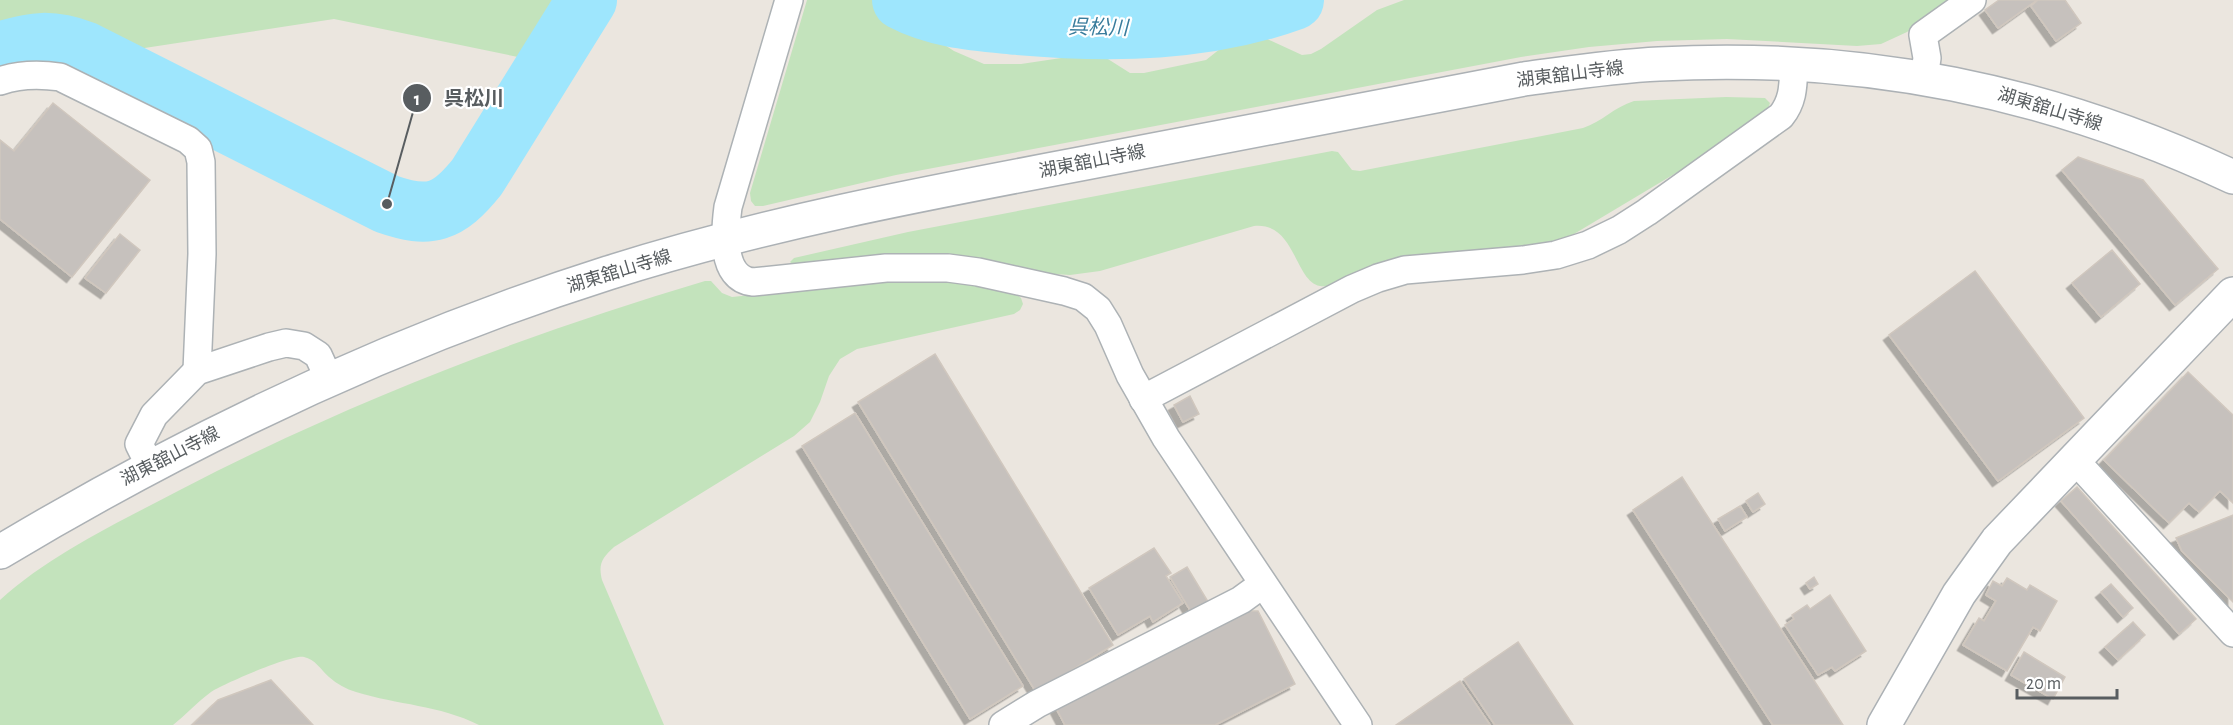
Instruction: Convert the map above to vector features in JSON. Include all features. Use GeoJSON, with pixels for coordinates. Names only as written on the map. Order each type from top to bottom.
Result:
{"type":"FeatureCollection","features":[{"type":"Feature","properties":{"kind":"main road","name":"湖東舘山寺線"},"geometry":{"type":"LineString","coordinates":[[0,552],[150,466],[261,410],[329,379],[468,322],[610,273],[724,239],[901,197],[1524,79],[1659,64],[1727,62],[1862,69],[1995,92],[2060,110],[2187,156],[2233,177]]}},
{"type":"Feature","properties":{"kind":"main road"},"geometry":{"type":"LineString","coordinates":[[1884,725],[1977,567],[2018,516],[2233,294]]}},
{"type":"Feature","properties":{"kind":"street"},"geometry":{"type":"LineString","coordinates":[[789,0],[728,207],[724,239],[736,276],[744,281],[886,268],[948,268],[1000,277],[1083,297],[1098,309],[1108,325],[1143,399],[1166,438],[1359,725]]}},
{"type":"Feature","properties":{"kind":"street"},"geometry":{"type":"LineString","coordinates":[[1924,78],[1927,58],[1923,35],[1972,0]]}},
{"type":"Feature","properties":{"kind":"street"},"geometry":{"type":"LineString","coordinates":[[1143,399],[1352,289],[1378,278],[1405,270],[1556,255],[1588,245],[1619,230],[1781,116],[1789,106],[1792,96],[1794,64]]}},
{"type":"Feature","properties":{"kind":"street"},"geometry":{"type":"LineString","coordinates":[[0,81],[24,75],[60,77],[188,140],[198,149],[201,162],[202,254],[197,371]]}},
{"type":"Feature","properties":{"kind":"street"},"geometry":{"type":"LineString","coordinates":[[150,466],[139,444],[154,415],[197,371],[269,346],[286,343],[303,346],[318,355],[329,379]]}},
{"type":"Feature","properties":{"kind":"street"},"geometry":{"type":"LineString","coordinates":[[2074,459],[2233,633]]}},
{"type":"Feature","properties":{"kind":"street"},"geometry":{"type":"LineString","coordinates":[[1003,725],[1037,704],[1241,600],[1263,584]]}},
{"type":"Feature","properties":{"kind":"green space"},"geometry":{"type":"Polygon","coordinates":[[[0,0],[559,0],[518,57],[334,19],[138,49],[0,38],[0,0]]]}},
{"type":"Feature","properties":{"kind":"green space"},"geometry":{"type":"Polygon","coordinates":[[[807,0],[875,0],[954,51],[984,64],[1021,64],[1100,54],[1130,73],[1144,73],[1206,60],[1242,32],[1250,31],[1302,55],[1311,54],[1377,10],[1404,0],[1951,0],[1907,32],[1881,44],[1857,46],[1727,39],[1657,41],[1589,47],[1521,57],[896,175],[755,206],[751,201],[750,193],[807,0]]]}},
{"type":"Feature","properties":{"kind":"green space"},"geometry":{"type":"Polygon","coordinates":[[[1726,97],[1765,98],[1770,103],[1767,111],[1686,167],[1574,234],[1532,245],[1424,254],[1390,260],[1332,285],[1320,286],[1311,282],[1278,233],[1268,227],[1254,226],[1100,271],[1070,275],[1039,273],[949,255],[917,254],[794,265],[790,262],[794,258],[908,232],[1332,151],[1338,152],[1352,170],[1360,171],[1583,128],[1634,101],[1726,97]]]}},
{"type":"Feature","properties":{"kind":"green space"},"geometry":{"type":"Polygon","coordinates":[[[947,280],[1016,294],[1021,298],[1023,304],[1014,314],[857,349],[840,359],[829,376],[810,422],[794,436],[614,547],[604,558],[600,570],[602,580],[664,725],[479,725],[449,713],[352,691],[335,682],[315,662],[308,658],[297,657],[218,688],[173,725],[0,725],[0,600],[41,568],[108,527],[307,428],[502,348],[705,281],[711,281],[722,293],[732,297],[887,281],[947,280]]]}},
{"type":"Feature","properties":{"kind":"building"},"geometry":{"type":"Polygon","coordinates":[[[1999,0],[2037,0],[1998,28],[1985,10],[1999,0]]]}},
{"type":"Feature","properties":{"kind":"building"},"geometry":{"type":"Polygon","coordinates":[[[2038,0],[2065,0],[2081,23],[2056,41],[2031,6],[2038,0]]]}},
{"type":"Feature","properties":{"kind":"building"},"geometry":{"type":"Polygon","coordinates":[[[53,103],[150,180],[72,277],[0,219],[0,140],[14,151],[53,103]]]}},
{"type":"Feature","properties":{"kind":"building"},"geometry":{"type":"Polygon","coordinates":[[[2078,157],[2143,180],[2218,269],[2175,305],[2062,170],[2078,157]]]}},
{"type":"Feature","properties":{"kind":"building"},"geometry":{"type":"Polygon","coordinates":[[[120,234],[140,250],[106,293],[85,278],[120,234]]]}},
{"type":"Feature","properties":{"kind":"building"},"geometry":{"type":"Polygon","coordinates":[[[2112,250],[2140,284],[2101,317],[2072,283],[2112,250]]]}},
{"type":"Feature","properties":{"kind":"building"},"geometry":{"type":"Polygon","coordinates":[[[1975,271],[2084,418],[1998,481],[1889,335],[1975,271]]]}},
{"type":"Feature","properties":{"kind":"building"},"geometry":{"type":"Polygon","coordinates":[[[935,354],[1113,645],[1036,692],[858,402],[935,354]]]}},
{"type":"Feature","properties":{"kind":"building"},"geometry":{"type":"Polygon","coordinates":[[[2188,372],[2233,415],[2233,503],[2220,491],[2199,512],[2189,503],[2169,523],[2104,460],[2188,372]]]}},
{"type":"Feature","properties":{"kind":"building"},"geometry":{"type":"Polygon","coordinates":[[[1190,396],[1199,414],[1183,422],[1174,405],[1190,396]]]}},
{"type":"Feature","properties":{"kind":"building"},"geometry":{"type":"Polygon","coordinates":[[[855,413],[1023,686],[970,719],[802,446],[855,413]]]}},
{"type":"Feature","properties":{"kind":"building"},"geometry":{"type":"Polygon","coordinates":[[[1682,477],[1843,725],[1773,725],[1633,510],[1682,477]]]}},
{"type":"Feature","properties":{"kind":"building"},"geometry":{"type":"Polygon","coordinates":[[[2077,487],[2196,619],[2179,634],[2061,501],[2077,487]]]}},
{"type":"Feature","properties":{"kind":"building"},"geometry":{"type":"Polygon","coordinates":[[[1758,493],[1765,504],[1753,512],[1746,501],[1758,493]]]}},
{"type":"Feature","properties":{"kind":"building"},"geometry":{"type":"Polygon","coordinates":[[[1740,506],[1747,517],[1725,531],[1718,519],[1740,506]]]}},
{"type":"Feature","properties":{"kind":"building"},"geometry":{"type":"Polygon","coordinates":[[[2233,515],[2233,602],[2182,551],[2176,538],[2233,515]]]}},
{"type":"Feature","properties":{"kind":"building"},"geometry":{"type":"Polygon","coordinates":[[[1154,548],[1171,573],[1166,576],[1183,603],[1153,622],[1150,616],[1118,635],[1089,588],[1154,548]]]}},
{"type":"Feature","properties":{"kind":"building"},"geometry":{"type":"Polygon","coordinates":[[[1187,567],[1210,605],[1193,615],[1170,577],[1187,567]]]}},
{"type":"Feature","properties":{"kind":"building"},"geometry":{"type":"Polygon","coordinates":[[[1814,577],[1818,584],[1810,589],[1806,583],[1814,577]]]}},
{"type":"Feature","properties":{"kind":"building"},"geometry":{"type":"Polygon","coordinates":[[[2007,578],[2027,590],[2030,585],[2057,601],[2040,631],[2033,627],[2007,671],[1963,645],[1979,618],[1984,621],[1996,601],[1986,595],[1993,581],[2002,586],[2007,578]]]}},
{"type":"Feature","properties":{"kind":"building"},"geometry":{"type":"Polygon","coordinates":[[[2111,584],[2133,608],[2123,617],[2101,592],[2111,584]]]}},
{"type":"Feature","properties":{"kind":"building"},"geometry":{"type":"Polygon","coordinates":[[[1830,595],[1866,651],[1835,671],[1832,667],[1818,675],[1785,625],[1794,619],[1792,615],[1807,605],[1810,609],[1830,595]]]}},
{"type":"Feature","properties":{"kind":"building"},"geometry":{"type":"Polygon","coordinates":[[[1241,611],[1258,611],[1295,684],[1215,725],[1065,725],[1055,706],[1241,611]]]}},
{"type":"Feature","properties":{"kind":"building"},"geometry":{"type":"Polygon","coordinates":[[[2133,622],[2145,635],[2118,660],[2105,647],[2133,622]]]}},
{"type":"Feature","properties":{"kind":"building"},"geometry":{"type":"Polygon","coordinates":[[[1518,642],[1573,725],[1495,725],[1464,679],[1518,642]]]}},
{"type":"Feature","properties":{"kind":"building"},"geometry":{"type":"Polygon","coordinates":[[[2024,652],[2065,677],[2053,699],[2011,675],[2024,652]]]}},
{"type":"Feature","properties":{"kind":"building"},"geometry":{"type":"Polygon","coordinates":[[[271,680],[313,725],[192,725],[218,700],[271,680]]]}},
{"type":"Feature","properties":{"kind":"building"},"geometry":{"type":"Polygon","coordinates":[[[1460,681],[1490,725],[1396,725],[1460,681]]]}},
{"type":"Feature","properties":{"kind":"waterway","name":"呉松川"},"geometry":{"type":"LineString","coordinates":[[0,52],[42,43],[52,43],[84,51],[387,204],[402,209],[427,212],[437,210],[457,199],[477,177],[587,0]]}},
{"type":"Feature","properties":{"kind":"waterway","name":"呉松川"},"geometry":{"type":"LineString","coordinates":[[902,0],[944,15],[973,20],[1088,29],[1158,28],[1193,24],[1261,11],[1294,0]]}},
{"type":"Feature","properties":{"kind":"place","name":"呉松川"},"geometry":{"type":"Point","coordinates":[387,204]}}]}
